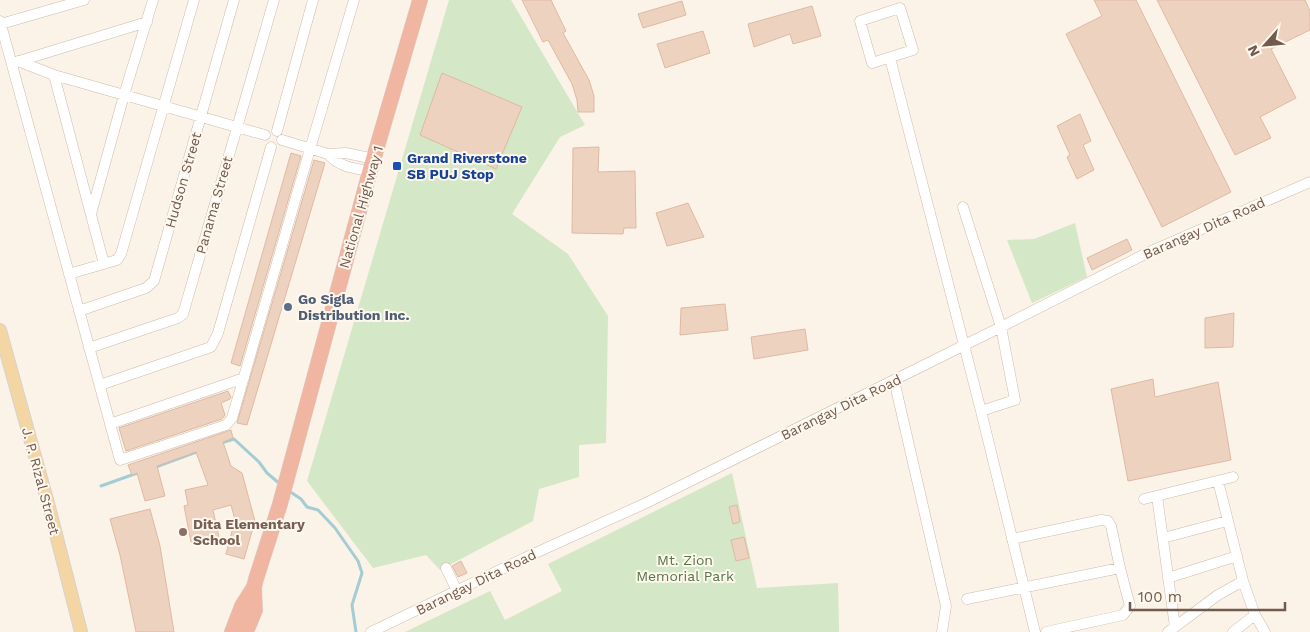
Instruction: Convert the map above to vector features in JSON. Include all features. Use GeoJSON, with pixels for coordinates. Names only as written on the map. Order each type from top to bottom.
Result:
{"type":"FeatureCollection","features":[{"type":"Feature","properties":{"kind":"highway","name":"National Highway 1"},"geometry":{"type":"LineString","coordinates":[[232,632],[242,606],[254,587],[280,504],[372,165],[420,0]]}},
{"type":"Feature","properties":{"kind":"highway","name":"National Highway 1"},"geometry":{"type":"LineString","coordinates":[[246,632],[255,610],[254,587]]}},
{"type":"Feature","properties":{"kind":"main road","name":"J. P. Rizal Street"},"geometry":{"type":"LineString","coordinates":[[0,330],[48,503],[81,632]]}},
{"type":"Feature","properties":{"kind":"street"},"geometry":{"type":"LineString","coordinates":[[84,0],[0,23],[15,62],[69,274],[120,460],[226,425],[232,418],[354,0]]}},
{"type":"Feature","properties":{"kind":"street"},"geometry":{"type":"LineString","coordinates":[[91,214],[153,0]]}},
{"type":"Feature","properties":{"kind":"street"},"geometry":{"type":"LineString","coordinates":[[69,274],[116,260],[121,254],[194,0]]}},
{"type":"Feature","properties":{"kind":"street","name":"Hudson Street"},"geometry":{"type":"LineString","coordinates":[[79,311],[146,288],[154,281],[234,0]]}},
{"type":"Feature","properties":{"kind":"street","name":"Panama Street"},"geometry":{"type":"LineString","coordinates":[[89,348],[178,318],[183,314],[274,0]]}},
{"type":"Feature","properties":{"kind":"street"},"geometry":{"type":"LineString","coordinates":[[277,131],[313,0]]}},
{"type":"Feature","properties":{"kind":"street"},"geometry":{"type":"LineString","coordinates":[[900,8],[913,50],[890,58],[872,63],[860,21],[900,8]]}},
{"type":"Feature","properties":{"kind":"street"},"geometry":{"type":"LineString","coordinates":[[15,62],[147,22]]}},
{"type":"Feature","properties":{"kind":"street"},"geometry":{"type":"LineString","coordinates":[[890,58],[1035,632]]}},
{"type":"Feature","properties":{"kind":"street"},"geometry":{"type":"LineString","coordinates":[[15,62],[54,75],[265,135]]}},
{"type":"Feature","properties":{"kind":"street"},"geometry":{"type":"LineString","coordinates":[[54,75],[104,264]]}},
{"type":"Feature","properties":{"kind":"street"},"geometry":{"type":"LineString","coordinates":[[268,131],[277,131],[280,133],[282,140],[280,145],[271,147],[264,140],[265,135],[268,131]]}},
{"type":"Feature","properties":{"kind":"street"},"geometry":{"type":"LineString","coordinates":[[282,140],[328,154],[346,153],[372,165]]}},
{"type":"Feature","properties":{"kind":"street"},"geometry":{"type":"LineString","coordinates":[[100,385],[211,347],[218,333],[271,147]]}},
{"type":"Feature","properties":{"kind":"street","name":"Barangay Dita Road"},"geometry":{"type":"LineString","coordinates":[[371,632],[646,502],[1001,328],[1149,252],[1310,182]]}},
{"type":"Feature","properties":{"kind":"street"},"geometry":{"type":"LineString","coordinates":[[963,207],[1001,328],[1016,400],[980,411]]}},
{"type":"Feature","properties":{"kind":"street"},"geometry":{"type":"LineString","coordinates":[[110,424],[244,378]]}},
{"type":"Feature","properties":{"kind":"street"},"geometry":{"type":"LineString","coordinates":[[894,380],[946,606],[942,632]]}},
{"type":"Feature","properties":{"kind":"street"},"geometry":{"type":"LineString","coordinates":[[1144,499],[1234,477]]}},
{"type":"Feature","properties":{"kind":"street"},"geometry":{"type":"LineString","coordinates":[[1218,481],[1242,581],[1255,615],[1265,632]]}},
{"type":"Feature","properties":{"kind":"street"},"geometry":{"type":"LineString","coordinates":[[1158,496],[1168,578],[1171,630]]}},
{"type":"Feature","properties":{"kind":"street"},"geometry":{"type":"LineString","coordinates":[[1012,539],[1102,520],[1108,521],[1112,526],[1130,606],[1123,614],[1046,632]]}},
{"type":"Feature","properties":{"kind":"street"},"geometry":{"type":"LineString","coordinates":[[1163,538],[1227,521]]}},
{"type":"Feature","properties":{"kind":"street"},"geometry":{"type":"LineString","coordinates":[[1168,578],[1237,556]]}},
{"type":"Feature","properties":{"kind":"street"},"geometry":{"type":"LineString","coordinates":[[446,568],[457,591]]}},
{"type":"Feature","properties":{"kind":"street"},"geometry":{"type":"LineString","coordinates":[[967,599],[1120,568]]}},
{"type":"Feature","properties":{"kind":"street"},"geometry":{"type":"LineString","coordinates":[[1171,630],[1218,595],[1242,581]]}},
{"type":"Feature","properties":{"kind":"street"},"geometry":{"type":"LineString","coordinates":[[1233,632],[1255,615]]}},
{"type":"Feature","properties":{"kind":"green space"},"geometry":{"type":"Polygon","coordinates":[[[449,0],[511,0],[585,125],[560,137],[512,214],[568,254],[608,316],[606,443],[579,445],[579,477],[539,489],[533,521],[440,570],[426,555],[373,568],[307,481],[449,0]]]}},
{"type":"Feature","properties":{"kind":"green space"},"geometry":{"type":"Polygon","coordinates":[[[1075,223],[1087,277],[1032,303],[1007,240],[1034,239],[1075,223]]]}},
{"type":"Feature","properties":{"kind":"green space","name":"Mt. Zion Memorial Park"},"geometry":{"type":"Polygon","coordinates":[[[732,473],[757,588],[838,583],[839,632],[405,632],[490,591],[505,620],[562,591],[548,564],[732,473]]]}},
{"type":"Feature","properties":{"kind":"building"},"geometry":{"type":"Polygon","coordinates":[[[522,0],[551,0],[566,31],[563,33],[589,80],[594,96],[594,112],[578,112],[577,100],[572,84],[548,40],[543,42],[522,0]]]}},
{"type":"Feature","properties":{"kind":"building"},"geometry":{"type":"Polygon","coordinates":[[[1094,0],[1136,0],[1231,192],[1162,227],[1066,34],[1102,16],[1094,0]]]}},
{"type":"Feature","properties":{"kind":"building"},"geometry":{"type":"Polygon","coordinates":[[[1157,0],[1305,0],[1310,11],[1310,30],[1271,49],[1296,98],[1260,117],[1271,138],[1235,155],[1157,0]]]}},
{"type":"Feature","properties":{"kind":"building"},"geometry":{"type":"Polygon","coordinates":[[[682,1],[686,15],[643,28],[638,14],[682,1]]]}},
{"type":"Feature","properties":{"kind":"building"},"geometry":{"type":"Polygon","coordinates":[[[812,6],[821,36],[793,44],[790,34],[754,47],[748,24],[812,6]]]}},
{"type":"Feature","properties":{"kind":"building"},"geometry":{"type":"Polygon","coordinates":[[[703,31],[710,53],[665,68],[657,44],[703,31]]]}},
{"type":"Feature","properties":{"kind":"building"},"geometry":{"type":"Polygon","coordinates":[[[442,73],[522,107],[496,169],[420,135],[442,73]]]}},
{"type":"Feature","properties":{"kind":"building"},"geometry":{"type":"Polygon","coordinates":[[[1080,114],[1091,141],[1083,145],[1094,170],[1077,179],[1067,157],[1070,155],[1057,126],[1080,114]]]}},
{"type":"Feature","properties":{"kind":"building"},"geometry":{"type":"Polygon","coordinates":[[[599,147],[598,172],[635,171],[636,228],[624,228],[623,234],[572,233],[573,148],[599,147]]]}},
{"type":"Feature","properties":{"kind":"building"},"geometry":{"type":"Polygon","coordinates":[[[291,153],[301,156],[240,366],[231,363],[291,153]]]}},
{"type":"Feature","properties":{"kind":"building"},"geometry":{"type":"Polygon","coordinates":[[[314,160],[325,163],[247,425],[237,423],[314,160]]]}},
{"type":"Feature","properties":{"kind":"building"},"geometry":{"type":"Polygon","coordinates":[[[688,203],[704,237],[667,246],[656,213],[688,203]]]}},
{"type":"Feature","properties":{"kind":"building"},"geometry":{"type":"Polygon","coordinates":[[[1127,239],[1132,250],[1092,270],[1087,258],[1127,239]]]}},
{"type":"Feature","properties":{"kind":"building"},"geometry":{"type":"Polygon","coordinates":[[[725,304],[728,330],[680,335],[681,308],[725,304]]]}},
{"type":"Feature","properties":{"kind":"building"},"geometry":{"type":"Polygon","coordinates":[[[1234,313],[1233,347],[1205,348],[1205,318],[1234,313]]]}},
{"type":"Feature","properties":{"kind":"building"},"geometry":{"type":"Polygon","coordinates":[[[805,329],[808,350],[754,359],[751,337],[805,329]]]}},
{"type":"Feature","properties":{"kind":"building"},"geometry":{"type":"Polygon","coordinates":[[[1153,379],[1155,397],[1218,382],[1231,460],[1128,481],[1111,389],[1153,379]]]}},
{"type":"Feature","properties":{"kind":"building"},"geometry":{"type":"Polygon","coordinates":[[[228,391],[230,399],[221,403],[225,415],[222,419],[126,451],[119,428],[228,391]]]}},
{"type":"Feature","properties":{"kind":"building"},"geometry":{"type":"Polygon","coordinates":[[[231,430],[233,438],[223,442],[231,466],[242,473],[255,521],[244,559],[226,554],[235,520],[231,505],[213,510],[219,537],[191,542],[184,506],[188,505],[185,490],[208,485],[196,452],[157,466],[165,496],[145,501],[137,473],[132,475],[128,465],[231,430]]]}},
{"type":"Feature","properties":{"kind":"building"},"geometry":{"type":"Polygon","coordinates":[[[737,505],[740,522],[733,524],[729,507],[737,505]]]}},
{"type":"Feature","properties":{"kind":"building"},"geometry":{"type":"Polygon","coordinates":[[[150,509],[160,546],[174,632],[136,632],[120,555],[110,519],[150,509]]]}},
{"type":"Feature","properties":{"kind":"building"},"geometry":{"type":"Polygon","coordinates":[[[744,537],[749,558],[736,561],[731,540],[744,537]]]}},
{"type":"Feature","properties":{"kind":"building"},"geometry":{"type":"Polygon","coordinates":[[[461,561],[467,573],[458,577],[452,566],[461,561]]]}},
{"type":"Feature","properties":{"kind":"waterway"},"geometry":{"type":"LineString","coordinates":[[221,443],[234,439],[280,484]]}},
{"type":"Feature","properties":{"kind":"waterway"},"geometry":{"type":"LineString","coordinates":[[153,468],[199,451]]}},
{"type":"Feature","properties":{"kind":"waterway"},"geometry":{"type":"LineString","coordinates":[[101,486],[140,472]]}},
{"type":"Feature","properties":{"kind":"waterway"},"geometry":{"type":"LineString","coordinates":[[289,491],[301,499],[307,507],[318,510],[335,528],[358,561],[362,573],[352,605],[356,632]]}},
{"type":"Feature","properties":{"kind":"place","name":"Grand Riverstone SB PUJ Stop"},"geometry":{"type":"Point","coordinates":[397,166]}},
{"type":"Feature","properties":{"kind":"place","name":"Go Sigla Distribution Inc."},"geometry":{"type":"Point","coordinates":[288,307]}},
{"type":"Feature","properties":{"kind":"place","name":"Dita Elementary School"},"geometry":{"type":"Point","coordinates":[183,532]}}]}
